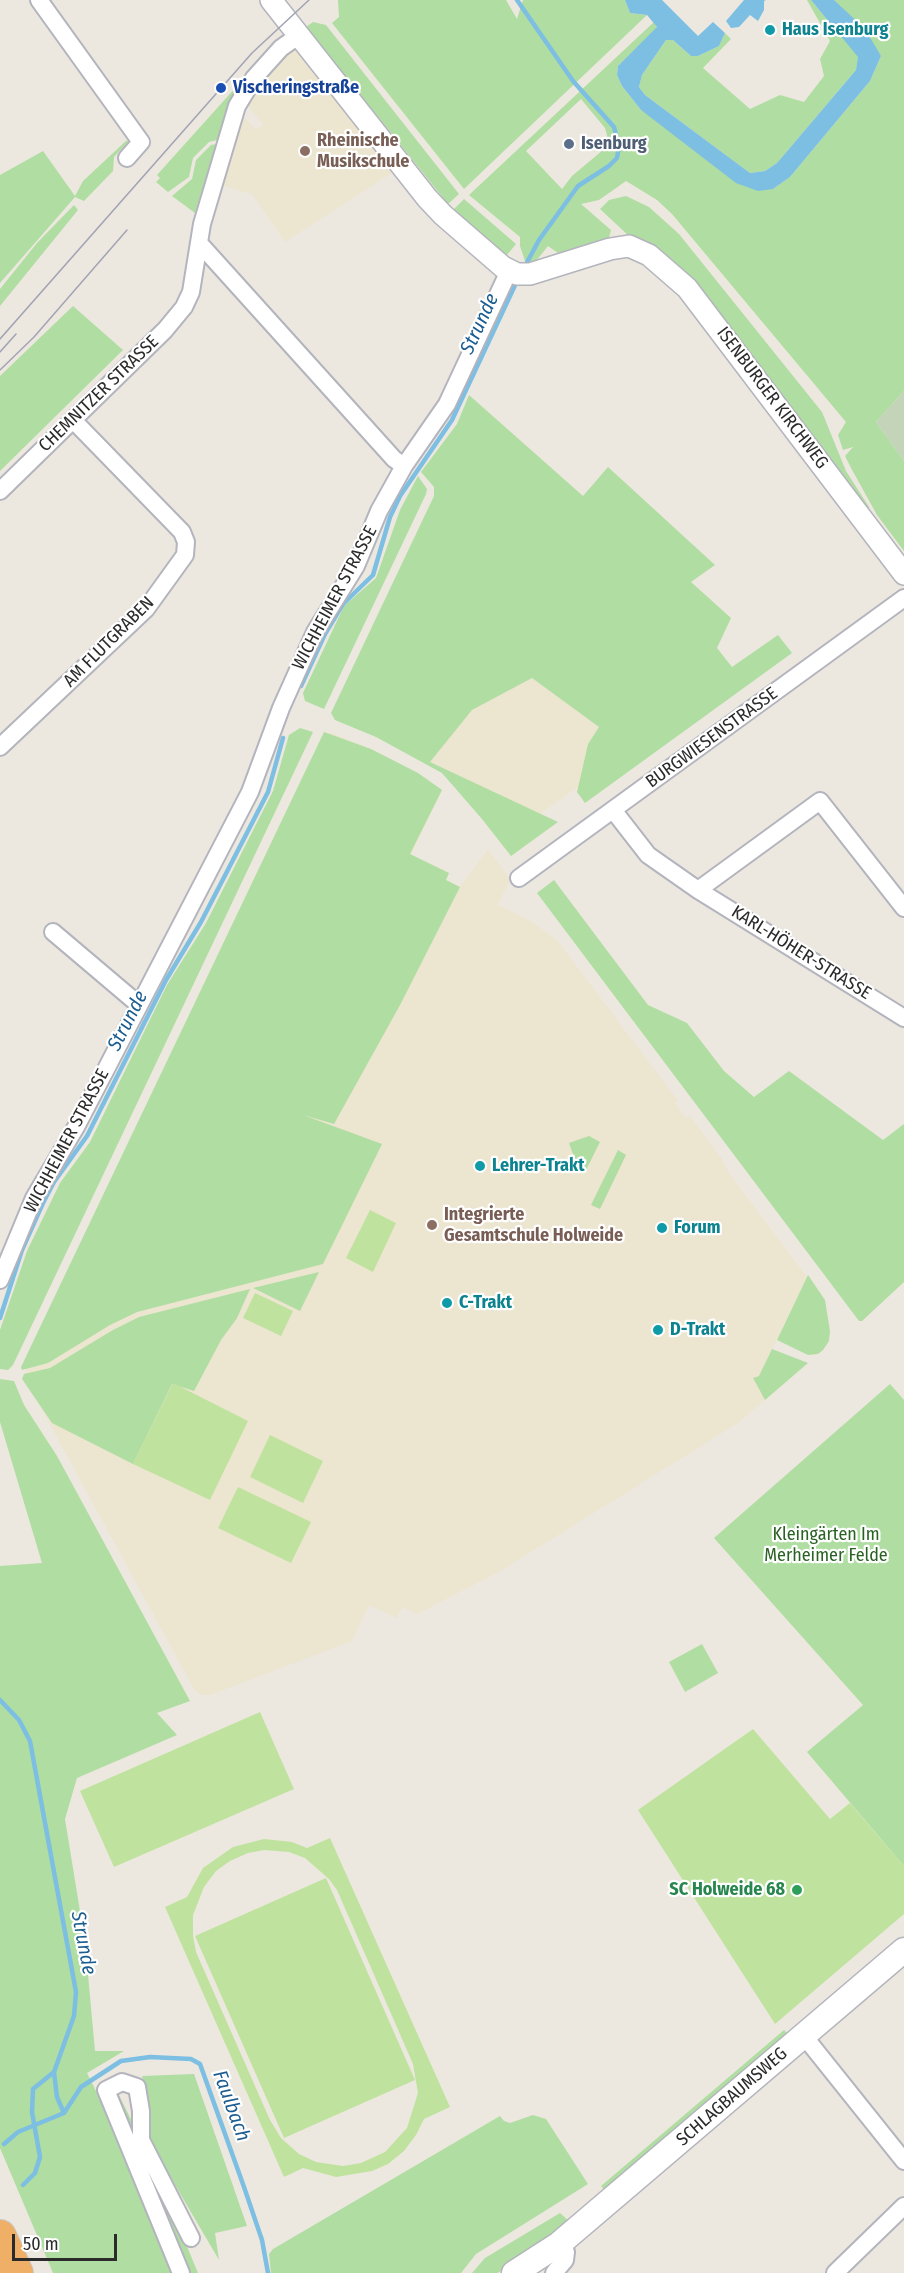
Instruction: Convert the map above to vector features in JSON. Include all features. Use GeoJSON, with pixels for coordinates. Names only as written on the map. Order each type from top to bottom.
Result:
{"type":"FeatureCollection","features":[{"type":"Feature","properties":{"kind":"highway"},"geometry":{"type":"LineString","coordinates":[[0,2236],[17,2273]]}},
{"type":"Feature","properties":{"kind":"main road","name":"SCHLAGBAUMSWEG"},"geometry":{"type":"LineString","coordinates":[[514,2273],[559,2244],[904,1950]]}},
{"type":"Feature","properties":{"kind":"street"},"geometry":{"type":"LineString","coordinates":[[39,0],[141,142],[127,158]]}},
{"type":"Feature","properties":{"kind":"street"},"geometry":{"type":"LineString","coordinates":[[271,0],[427,198],[443,215],[517,273]]}},
{"type":"Feature","properties":{"kind":"street","name":"CHEMNITZER STRASSE"},"geometry":{"type":"LineString","coordinates":[[191,292],[200,241],[225,144],[241,96],[281,48],[298,36]]}},
{"type":"Feature","properties":{"kind":"street"},"geometry":{"type":"LineString","coordinates":[[200,241],[223,270],[394,459],[404,466]]}},
{"type":"Feature","properties":{"kind":"street","name":"ISENBURGER KIRCHWEG"},"geometry":{"type":"LineString","coordinates":[[517,273],[621,246],[639,249],[649,255],[687,288],[904,574]]}},
{"type":"Feature","properties":{"kind":"street","name":"CHEMNITZER STRASSE"},"geometry":{"type":"LineString","coordinates":[[0,491],[177,317],[191,292],[206,274],[223,270]]}},
{"type":"Feature","properties":{"kind":"street","name":"WICHHEIMER STRASSE"},"geometry":{"type":"LineString","coordinates":[[0,1280],[34,1198],[76,1127],[250,792],[301,661],[333,598],[356,566],[379,511],[404,466],[447,404],[517,273]]}},
{"type":"Feature","properties":{"kind":"street","name":"AM FLUTGRABEN"},"geometry":{"type":"LineString","coordinates":[[0,747],[146,609],[185,555],[186,542],[182,532],[73,420]]}},
{"type":"Feature","properties":{"kind":"street","name":"BURGWIESENSTRASSE"},"geometry":{"type":"LineString","coordinates":[[519,878],[904,598]]}},
{"type":"Feature","properties":{"kind":"street"},"geometry":{"type":"LineString","coordinates":[[698,890],[820,801],[904,909]]}},
{"type":"Feature","properties":{"kind":"street","name":"KARL-HÖHER-STRASSE"},"geometry":{"type":"LineString","coordinates":[[613,810],[648,855],[698,890],[904,1018]]}},
{"type":"Feature","properties":{"kind":"street"},"geometry":{"type":"LineString","coordinates":[[53,932],[138,1004]]}},
{"type":"Feature","properties":{"kind":"street"},"geometry":{"type":"LineString","coordinates":[[804,2036],[904,2161]]}},
{"type":"Feature","properties":{"kind":"street"},"geometry":{"type":"LineString","coordinates":[[181,2273],[106,2090],[122,2082],[137,2087],[141,2111],[141,2140],[191,2238]]}},
{"type":"Feature","properties":{"kind":"street"},"geometry":{"type":"LineString","coordinates":[[835,2273],[904,2206]]}},
{"type":"Feature","properties":{"kind":"street"},"geometry":{"type":"LineString","coordinates":[[554,2273],[565,2260],[566,2252],[559,2244]]}},
{"type":"Feature","properties":{"kind":"shaded area","name":"Rheinische Musikschule"},"geometry":{"type":"Polygon","coordinates":[[[289,50],[297,50],[395,171],[285,242],[252,194],[224,186],[224,173],[244,117],[256,130],[263,124],[245,102],[246,100],[289,50]]]}},
{"type":"Feature","properties":{"kind":"shaded area"},"geometry":{"type":"Polygon","coordinates":[[[532,678],[599,727],[588,744],[578,787],[540,814],[430,762],[472,710],[532,678]]]}},
{"type":"Feature","properties":{"kind":"shaded area","name":"Integrierte Gesamtschule Holweide"},"geometry":{"type":"Polygon","coordinates":[[[329,732],[371,749],[418,773],[442,790],[411,855],[449,873],[446,880],[460,887],[488,849],[510,879],[498,905],[529,920],[557,940],[678,1101],[675,1103],[686,1118],[690,1116],[722,1159],[729,1173],[807,1277],[759,1376],[753,1378],[765,1400],[738,1423],[499,1572],[417,1614],[402,1607],[397,1618],[369,1605],[352,1641],[210,1695],[201,1695],[194,1689],[28,1384],[22,1379],[329,732]]]}},
{"type":"Feature","properties":{"kind":"green space"},"geometry":{"type":"Polygon","coordinates":[[[338,0],[506,0],[517,19],[523,0],[625,0],[630,13],[647,15],[464,189],[332,23],[339,17],[338,0]]]}},
{"type":"Feature","properties":{"kind":"green space"},"geometry":{"type":"Polygon","coordinates":[[[807,0],[811,0],[859,57],[856,70],[777,163],[765,171],[750,173],[645,95],[639,87],[642,75],[666,40],[673,40],[691,56],[698,56],[719,46],[725,33],[731,39],[703,68],[750,109],[780,95],[804,102],[824,76],[820,59],[830,41],[807,0]]]}},
{"type":"Feature","properties":{"kind":"green space"},"geometry":{"type":"Polygon","coordinates":[[[834,0],[904,0],[904,391],[876,422],[904,461],[904,551],[877,515],[845,456],[853,447],[843,450],[838,435],[846,422],[672,214],[657,200],[626,181],[599,200],[581,204],[611,230],[609,238],[558,253],[548,246],[536,261],[525,261],[520,246],[520,237],[469,195],[654,22],[657,28],[618,66],[617,75],[622,86],[641,110],[773,189],[790,177],[870,81],[881,56],[834,0]],[[581,99],[526,151],[562,189],[572,176],[603,150],[608,139],[605,128],[581,99]]]}},
{"type":"Feature","properties":{"kind":"green space"},"geometry":{"type":"Polygon","coordinates":[[[313,22],[326,25],[459,194],[448,204],[306,27],[313,22]]]}},
{"type":"Feature","properties":{"kind":"green space"},"geometry":{"type":"Polygon","coordinates":[[[237,86],[217,140],[209,142],[193,158],[189,177],[168,192],[156,182],[160,178],[157,175],[237,86]]]}},
{"type":"Feature","properties":{"kind":"green space"},"geometry":{"type":"Polygon","coordinates":[[[127,140],[128,142],[114,157],[113,171],[84,201],[75,197],[0,283],[0,175],[43,151],[75,196],[83,181],[127,140]]]}},
{"type":"Feature","properties":{"kind":"green space"},"geometry":{"type":"Polygon","coordinates":[[[216,144],[195,213],[172,196],[192,179],[196,160],[211,145],[216,144]]]}},
{"type":"Feature","properties":{"kind":"green space"},"geometry":{"type":"Polygon","coordinates":[[[626,196],[649,207],[679,234],[822,412],[846,471],[869,507],[869,513],[630,237],[600,209],[609,200],[626,196]]]}},
{"type":"Feature","properties":{"kind":"green space"},"geometry":{"type":"Polygon","coordinates":[[[464,199],[516,244],[507,255],[453,210],[464,199]]]}},
{"type":"Feature","properties":{"kind":"green space"},"geometry":{"type":"Polygon","coordinates":[[[74,205],[78,210],[0,306],[0,289],[37,243],[74,205]]]}},
{"type":"Feature","properties":{"kind":"green space"},"geometry":{"type":"Polygon","coordinates":[[[73,306],[123,350],[0,471],[0,376],[73,306]]]}},
{"type":"Feature","properties":{"kind":"green space"},"geometry":{"type":"Polygon","coordinates":[[[904,391],[904,461],[876,422],[904,391]]]}},
{"type":"Feature","properties":{"kind":"green space"},"geometry":{"type":"Polygon","coordinates":[[[469,395],[583,496],[608,467],[715,565],[691,582],[731,618],[717,648],[732,667],[778,635],[792,653],[585,803],[577,792],[588,744],[599,727],[532,678],[472,710],[430,762],[558,822],[511,856],[442,773],[376,737],[335,720],[331,713],[434,496],[434,487],[421,472],[457,424],[469,395]]]}},
{"type":"Feature","properties":{"kind":"green space"},"geometry":{"type":"Polygon","coordinates":[[[418,476],[427,489],[426,494],[324,709],[305,701],[303,693],[344,606],[376,578],[400,510],[418,476]]]}},
{"type":"Feature","properties":{"kind":"green space"},"geometry":{"type":"Polygon","coordinates":[[[300,728],[313,732],[13,1365],[8,1370],[0,1369],[0,1330],[27,1251],[60,1183],[90,1142],[167,985],[206,923],[273,791],[289,735],[300,728]]]}},
{"type":"Feature","properties":{"kind":"green space"},"geometry":{"type":"Polygon","coordinates":[[[324,732],[371,749],[418,773],[442,790],[410,854],[449,873],[446,880],[460,887],[400,1005],[334,1124],[303,1115],[382,1144],[323,1264],[137,1312],[110,1325],[48,1363],[22,1370],[21,1367],[324,732]]]}},
{"type":"Feature","properties":{"kind":"green space"},"geometry":{"type":"Polygon","coordinates":[[[554,880],[648,1005],[687,1023],[724,1071],[754,1097],[789,1071],[883,1140],[904,1124],[904,1282],[862,1321],[859,1321],[537,893],[554,880]]]}},
{"type":"Feature","properties":{"kind":"green space"},"geometry":{"type":"Polygon","coordinates":[[[589,1136],[600,1142],[586,1170],[577,1165],[569,1143],[589,1136]]]}},
{"type":"Feature","properties":{"kind":"green space"},"geometry":{"type":"Polygon","coordinates":[[[618,1150],[626,1155],[600,1209],[591,1205],[618,1150]]]}},
{"type":"Feature","properties":{"kind":"green space"},"geometry":{"type":"Polygon","coordinates":[[[370,1210],[396,1223],[373,1272],[346,1258],[370,1210]]]}},
{"type":"Feature","properties":{"kind":"green space"},"geometry":{"type":"Polygon","coordinates":[[[319,1272],[300,1311],[253,1288],[319,1272]]]}},
{"type":"Feature","properties":{"kind":"green space"},"geometry":{"type":"Polygon","coordinates":[[[808,1275],[825,1300],[830,1331],[829,1341],[823,1350],[818,1354],[808,1355],[777,1340],[808,1275]]]}},
{"type":"Feature","properties":{"kind":"green space"},"geometry":{"type":"Polygon","coordinates":[[[250,1289],[237,1318],[221,1340],[194,1391],[172,1384],[133,1464],[52,1423],[22,1379],[24,1374],[50,1368],[139,1317],[250,1289]]]}},
{"type":"Feature","properties":{"kind":"green space"},"geometry":{"type":"Polygon","coordinates":[[[255,1293],[293,1311],[281,1336],[243,1318],[255,1293]]]}},
{"type":"Feature","properties":{"kind":"green space"},"geometry":{"type":"Polygon","coordinates":[[[772,1349],[808,1363],[765,1400],[753,1378],[759,1376],[772,1349]]]}},
{"type":"Feature","properties":{"kind":"green space"},"geometry":{"type":"Polygon","coordinates":[[[0,1379],[14,1381],[24,1405],[57,1456],[190,1701],[157,1713],[177,1735],[77,1778],[65,1819],[85,1942],[95,2051],[124,2051],[87,2073],[99,2097],[118,2093],[151,2160],[198,2273],[53,2273],[0,2148],[0,1566],[42,1563],[0,1422],[0,1379]]]}},
{"type":"Feature","properties":{"kind":"green space"},"geometry":{"type":"Polygon","coordinates":[[[173,1383],[248,1421],[210,1500],[133,1464],[173,1383]]]}},
{"type":"Feature","properties":{"kind":"green space","name":"Kleingärten Im Merheimer Felde"},"geometry":{"type":"Polygon","coordinates":[[[890,1384],[904,1400],[904,1866],[807,1752],[863,1705],[714,1538],[890,1384]]]}},
{"type":"Feature","properties":{"kind":"green space"},"geometry":{"type":"Polygon","coordinates":[[[270,1435],[323,1461],[303,1503],[250,1477],[270,1435]]]}},
{"type":"Feature","properties":{"kind":"green space"},"geometry":{"type":"Polygon","coordinates":[[[238,1487],[311,1522],[291,1563],[218,1528],[238,1487]]]}},
{"type":"Feature","properties":{"kind":"green space"},"geometry":{"type":"Polygon","coordinates":[[[702,1644],[718,1673],[685,1692],[669,1662],[702,1644]]]}},
{"type":"Feature","properties":{"kind":"green space"},"geometry":{"type":"Polygon","coordinates":[[[260,1712],[294,1789],[114,1867],[80,1791],[260,1712]]]}},
{"type":"Feature","properties":{"kind":"green space","name":"SC Holweide 68"},"geometry":{"type":"Polygon","coordinates":[[[753,1729],[830,1819],[850,1803],[904,1866],[904,1914],[775,2024],[638,1810],[753,1729]]]}},
{"type":"Feature","properties":{"kind":"green space"},"geometry":{"type":"Polygon","coordinates":[[[330,1838],[450,2107],[424,2119],[404,2151],[388,2164],[372,2171],[336,2177],[303,2168],[284,2177],[165,1907],[187,1897],[203,1868],[233,1847],[264,1839],[292,1842],[307,1848],[330,1838]],[[264,1850],[248,1853],[230,1861],[216,1871],[204,1887],[193,1915],[196,1952],[270,2120],[281,2138],[299,2154],[316,2162],[343,2166],[361,2163],[385,2152],[407,2128],[418,2093],[413,2064],[337,1890],[329,1879],[305,1858],[289,1852],[264,1850]]]}},
{"type":"Feature","properties":{"kind":"green space"},"geometry":{"type":"Polygon","coordinates":[[[326,1878],[415,2080],[284,2138],[195,1936],[326,1878]]]}},
{"type":"Feature","properties":{"kind":"green space"},"geometry":{"type":"Polygon","coordinates":[[[784,2030],[788,2034],[606,2192],[601,2186],[784,2030]]]}},
{"type":"Feature","properties":{"kind":"green space"},"geometry":{"type":"Polygon","coordinates":[[[194,2074],[247,2226],[215,2233],[219,2260],[147,2137],[146,2093],[142,2076],[194,2074]]]}},
{"type":"Feature","properties":{"kind":"green space"},"geometry":{"type":"Polygon","coordinates":[[[533,2115],[546,2119],[588,2184],[476,2254],[461,2273],[271,2273],[269,2254],[273,2249],[500,2116],[504,2121],[510,2123],[533,2115]]]}},
{"type":"Feature","properties":{"kind":"green space"},"geometry":{"type":"Polygon","coordinates":[[[560,2213],[572,2224],[497,2273],[472,2273],[485,2258],[560,2213]]]}},
{"type":"Feature","properties":{"kind":"water"},"geometry":{"type":"Polygon","coordinates":[[[625,0],[662,0],[698,36],[713,22],[725,33],[719,46],[698,56],[691,56],[673,40],[666,40],[642,75],[639,87],[645,95],[750,173],[765,171],[777,163],[856,70],[858,57],[811,0],[834,0],[865,29],[881,56],[870,81],[790,177],[773,189],[758,191],[736,183],[641,110],[622,86],[617,75],[618,66],[657,27],[647,15],[630,13],[625,0]]]}},
{"type":"Feature","properties":{"kind":"water"},"geometry":{"type":"Polygon","coordinates":[[[744,0],[766,0],[764,10],[758,21],[750,15],[739,27],[731,28],[726,21],[744,0]]]}},
{"type":"Feature","properties":{"kind":"waterway","name":"Strunde"},"geometry":{"type":"LineString","coordinates":[[517,0],[573,81],[614,127],[619,146],[617,158],[609,166],[578,186],[539,240],[524,268]]}},
{"type":"Feature","properties":{"kind":"waterway","name":"Strunde"},"geometry":{"type":"LineString","coordinates":[[301,686],[325,634],[343,604],[373,575],[390,517],[400,496],[452,420],[517,281]]}},
{"type":"Feature","properties":{"kind":"waterway","name":"Strunde"},"geometry":{"type":"LineString","coordinates":[[0,1318],[22,1250],[43,1203],[54,1182],[87,1136],[166,980],[201,922],[268,792],[283,738]]}},
{"type":"Feature","properties":{"kind":"waterway","name":"Strunde"},"geometry":{"type":"LineString","coordinates":[[0,1700],[19,1720],[30,1741],[76,1992],[74,2016],[54,2072],[33,2089],[32,2112],[40,2157],[35,2173],[23,2185]]}},
{"type":"Feature","properties":{"kind":"waterway","name":"Faulbach"},"geometry":{"type":"LineString","coordinates":[[4,2144],[18,2132],[64,2113],[81,2087],[121,2061],[150,2057],[191,2059],[200,2064],[262,2240],[268,2273]]}},
{"type":"Feature","properties":{"kind":"waterway"},"geometry":{"type":"LineString","coordinates":[[54,2072],[57,2097],[64,2113]]}},
{"type":"Feature","properties":{"kind":"tram line"},"geometry":{"type":"LineString","coordinates":[[0,339],[252,53],[309,0]]}},
{"type":"Feature","properties":{"kind":"tram line"},"geometry":{"type":"LineString","coordinates":[[0,370],[34,337],[127,230]]}},
{"type":"Feature","properties":{"kind":"tram line"},"geometry":{"type":"LineString","coordinates":[[0,352],[16,334]]}},
{"type":"Feature","properties":{"kind":"place","name":"Haus Isenburg"},"geometry":{"type":"Point","coordinates":[770,30]}},
{"type":"Feature","properties":{"kind":"place","name":"Vischeringstraße"},"geometry":{"type":"Point","coordinates":[221,88]}},
{"type":"Feature","properties":{"kind":"place","name":"Isenburg"},"geometry":{"type":"Point","coordinates":[569,144]}},
{"type":"Feature","properties":{"kind":"place","name":"Rheinische Musikschule"},"geometry":{"type":"Point","coordinates":[305,151]}},
{"type":"Feature","properties":{"kind":"place","name":"Lehrer-Trakt"},"geometry":{"type":"Point","coordinates":[480,1166]}},
{"type":"Feature","properties":{"kind":"place","name":"Integrierte Gesamtschule Holweide"},"geometry":{"type":"Point","coordinates":[432,1225]}},
{"type":"Feature","properties":{"kind":"place","name":"Forum"},"geometry":{"type":"Point","coordinates":[662,1228]}},
{"type":"Feature","properties":{"kind":"place","name":"C-Trakt"},"geometry":{"type":"Point","coordinates":[447,1303]}},
{"type":"Feature","properties":{"kind":"place","name":"D-Trakt"},"geometry":{"type":"Point","coordinates":[658,1330]}},
{"type":"Feature","properties":{"kind":"place","name":"SC Holweide 68"},"geometry":{"type":"Point","coordinates":[797,1890]}}]}
